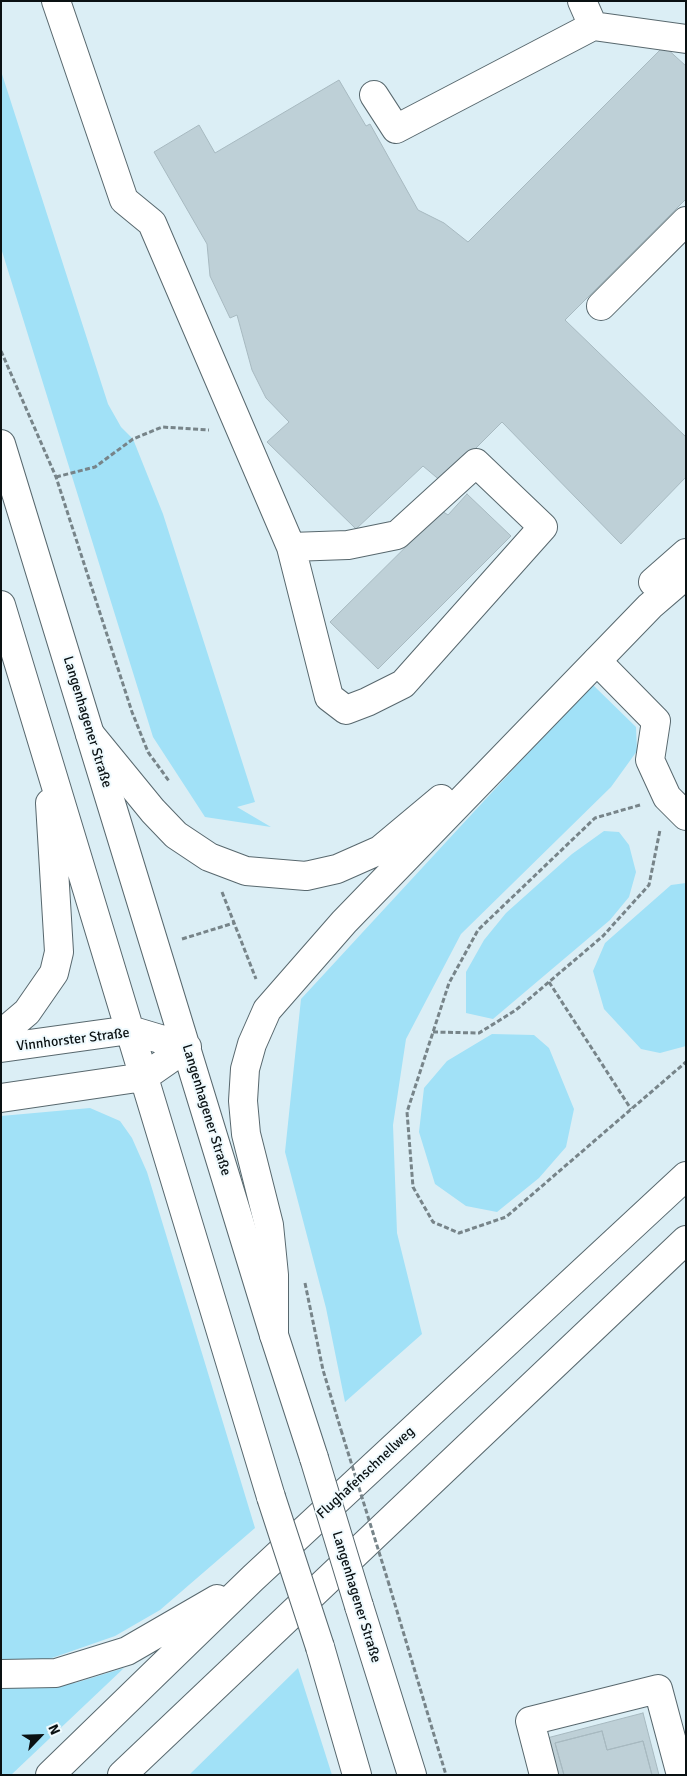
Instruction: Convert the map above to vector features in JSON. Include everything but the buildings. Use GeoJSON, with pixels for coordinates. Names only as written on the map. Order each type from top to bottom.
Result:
{"type":"FeatureCollection","features":[{"type":"Feature","properties":{"kind":"main road"},"geometry":{"type":"LineString","coordinates":[[56,1],[124,200],[152,223],[291,547],[329,696],[346,710],[368,702],[403,684],[543,527],[476,463],[397,535],[348,545],[291,547]]}},
{"type":"Feature","properties":{"kind":"main road"},"geometry":{"type":"LineString","coordinates":[[582,1],[593,26]]}},
{"type":"Feature","properties":{"kind":"main road"},"geometry":{"type":"LineString","coordinates":[[374,96],[396,129],[593,26],[686,39]]}},
{"type":"Feature","properties":{"kind":"main road"},"geometry":{"type":"LineString","coordinates":[[600,306],[686,222]]}},
{"type":"Feature","properties":{"kind":"main road","name":"Langenhagener Straße"},"geometry":{"type":"LineString","coordinates":[[1,444],[274,1334],[412,1775]]}},
{"type":"Feature","properties":{"kind":"main road"},"geometry":{"type":"LineString","coordinates":[[90,734],[153,810],[176,834],[209,858],[246,871],[306,876],[337,869],[380,850],[436,804],[639,594],[686,554]]}},
{"type":"Feature","properties":{"kind":"main road"},"geometry":{"type":"LineString","coordinates":[[274,1334],[274,1275],[270,1225],[246,1134],[243,1101],[245,1070],[252,1044],[267,1010],[344,922],[650,606],[686,575]]}},
{"type":"Feature","properties":{"kind":"main road"},"geometry":{"type":"LineString","coordinates":[[1,604],[44,740],[271,1497],[320,1647],[357,1775]]}},
{"type":"Feature","properties":{"kind":"main road"},"geometry":{"type":"LineString","coordinates":[[597,660],[656,721],[650,760],[667,797],[686,816]]}},
{"type":"Feature","properties":{"kind":"main road"},"geometry":{"type":"LineString","coordinates":[[1,1034],[27,1012],[54,973],[59,952],[52,820],[44,740]]}},
{"type":"Feature","properties":{"kind":"main road","name":"Vinnhorster Straße"},"geometry":{"type":"LineString","coordinates":[[1,1048],[130,1030],[187,1047]]}},
{"type":"Feature","properties":{"kind":"main road"},"geometry":{"type":"LineString","coordinates":[[1,1098],[144,1077],[187,1047]]}},
{"type":"Feature","properties":{"kind":"main road","name":"Flughafenschnellweg"},"geometry":{"type":"LineString","coordinates":[[50,1775],[253,1578],[686,1176]]}},
{"type":"Feature","properties":{"kind":"main road"},"geometry":{"type":"LineString","coordinates":[[130,1769],[683,1244]]}},
{"type":"Feature","properties":{"kind":"main road"},"geometry":{"type":"LineString","coordinates":[[1,1674],[56,1673],[127,1650],[253,1578]]}},
{"type":"Feature","properties":{"kind":"main road"},"geometry":{"type":"LineString","coordinates":[[544,1775],[530,1721],[658,1689],[681,1775]]}},
{"type":"Feature","properties":{"kind":"path"},"geometry":{"type":"LineString","coordinates":[[1,351],[56,477],[132,712],[148,752],[170,784]]}},
{"type":"Feature","properties":{"kind":"path"},"geometry":{"type":"LineString","coordinates":[[56,477],[95,467],[133,439],[162,427],[222,430],[238,424]]}},
{"type":"Feature","properties":{"kind":"path"},"geometry":{"type":"LineString","coordinates":[[433,1032],[479,1033],[516,1010],[603,936],[649,885],[667,797],[595,818],[478,930],[449,983],[433,1032],[407,1112],[413,1187],[433,1222],[458,1234],[506,1217],[686,1062]]}},
{"type":"Feature","properties":{"kind":"path"},"geometry":{"type":"LineString","coordinates":[[209,858],[267,1010]]}},
{"type":"Feature","properties":{"kind":"path"},"geometry":{"type":"LineString","coordinates":[[549,982],[631,1109]]}},
{"type":"Feature","properties":{"kind":"path"},"geometry":{"type":"LineString","coordinates":[[304,1282],[323,1370],[446,1775]]}},
{"type":"Feature","properties":{"kind":"shaded area"},"geometry":{"type":"Polygon","coordinates":[[[1,71],[108,404],[121,427],[133,439],[163,514],[255,802],[237,807],[271,827],[205,817],[153,737],[1,248],[1,71]]]}},
{"type":"Feature","properties":{"kind":"shaded area"},"geometry":{"type":"Polygon","coordinates":[[[592,684],[636,727],[637,751],[611,787],[461,934],[406,1039],[393,1125],[397,1233],[422,1334],[345,1402],[326,1308],[285,1152],[301,999],[592,684]]]}},
{"type":"Feature","properties":{"kind":"shaded area"},"geometry":{"type":"Polygon","coordinates":[[[604,831],[619,832],[629,845],[636,872],[629,897],[610,920],[493,1019],[466,1013],[466,972],[484,940],[506,913],[572,854],[604,831]]]}},
{"type":"Feature","properties":{"kind":"shaded area"},"geometry":{"type":"Polygon","coordinates":[[[686,883],[686,1046],[660,1053],[641,1049],[604,1009],[593,971],[605,943],[671,885],[686,883]]]}},
{"type":"Feature","properties":{"kind":"shaded area"},"geometry":{"type":"Polygon","coordinates":[[[492,1034],[534,1035],[549,1048],[574,1109],[566,1147],[539,1178],[497,1212],[466,1206],[435,1184],[419,1132],[424,1088],[447,1061],[492,1034]]]}},
{"type":"Feature","properties":{"kind":"shaded area"},"geometry":{"type":"Polygon","coordinates":[[[90,1108],[120,1121],[132,1138],[147,1172],[255,1528],[160,1610],[115,1636],[49,1659],[1,1659],[1,1116],[90,1108]]]}},
{"type":"Feature","properties":{"kind":"shaded area"},"geometry":{"type":"Polygon","coordinates":[[[124,1668],[11,1775],[1,1775],[1,1689],[75,1683],[124,1668]]]}},
{"type":"Feature","properties":{"kind":"shaded area"},"geometry":{"type":"Polygon","coordinates":[[[298,1668],[332,1775],[189,1775],[298,1668]]]}}]}
